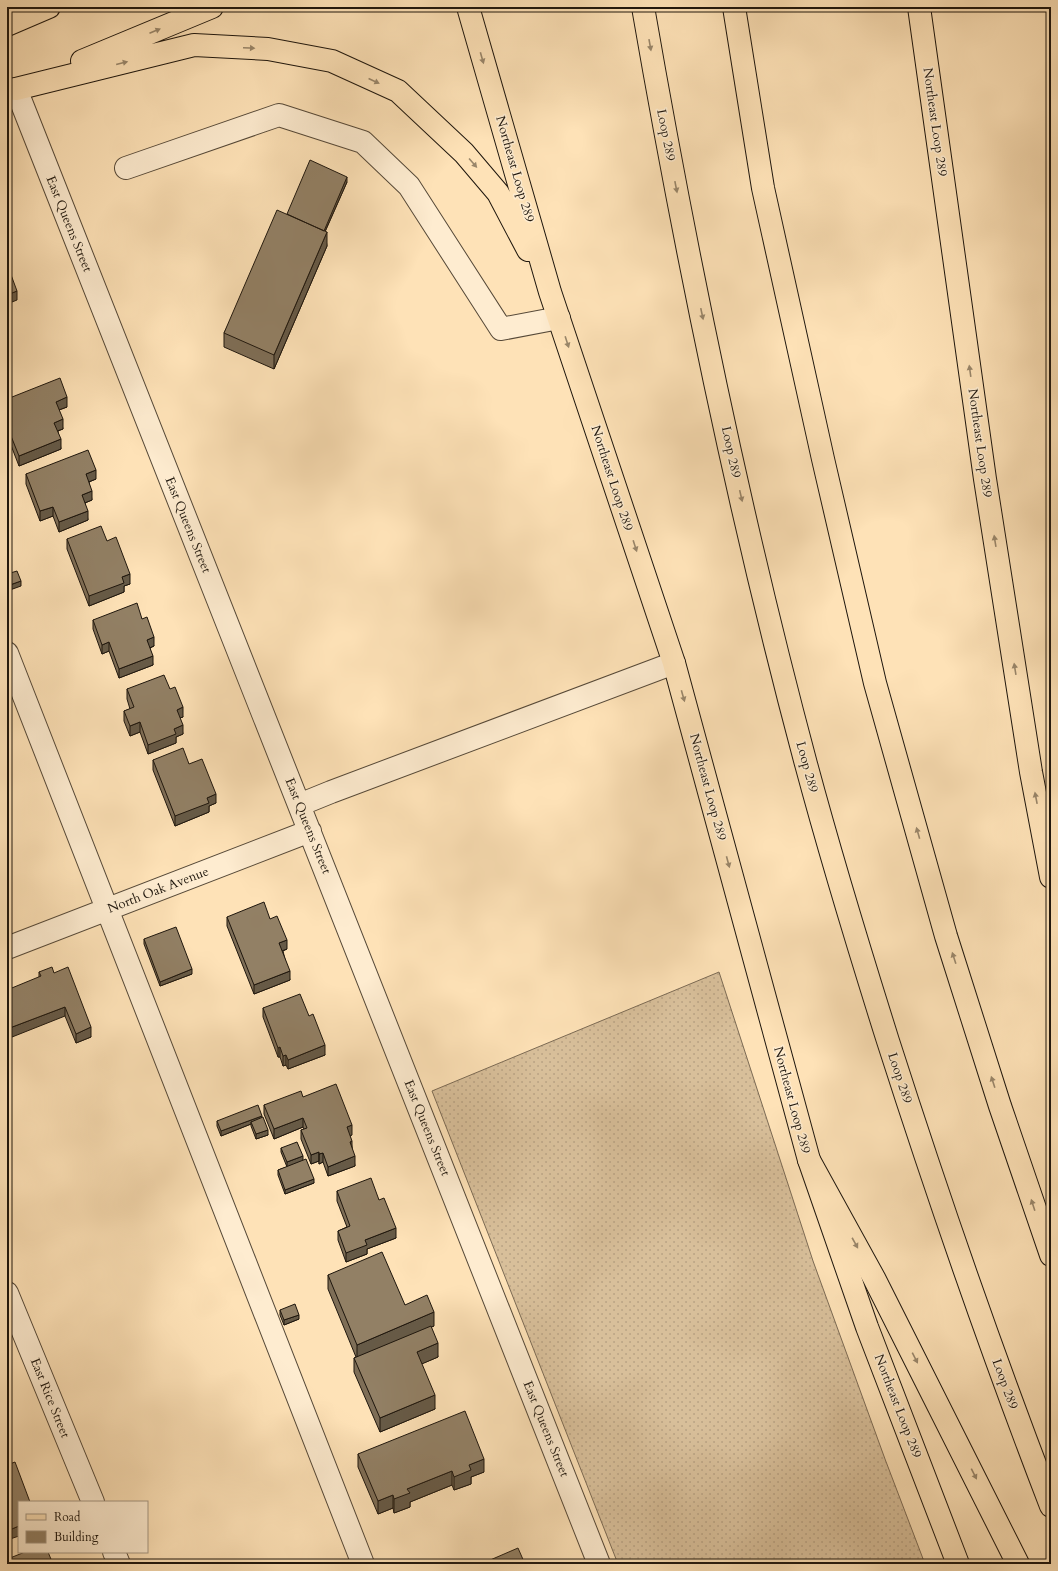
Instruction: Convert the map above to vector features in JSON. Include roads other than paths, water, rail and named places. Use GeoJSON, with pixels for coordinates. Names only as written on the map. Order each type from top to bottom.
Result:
{"type":"FeatureCollection","features":[{"type":"Feature","properties":{"kind":"main road"},"geometry":{"type":"LineString","coordinates":[[7,25],[49,7]]}},
{"type":"Feature","properties":{"kind":"main road"},"geometry":{"type":"LineString","coordinates":[[10,88],[212,7]]}},
{"type":"Feature","properties":{"kind":"main road","name":"Loop 289"},"geometry":{"type":"LineString","coordinates":[[643,7],[692,268],[727,434],[763,594],[807,768],[852,925],[922,1148],[1012,1406],[1051,1506]]}},
{"type":"Feature","properties":{"kind":"main road"},"geometry":{"type":"LineString","coordinates":[[734,7],[763,188],[823,459],[875,683],[946,936],[1000,1106],[1051,1255]]}},
{"type":"Feature","properties":{"kind":"main road","name":"Northeast Loop 289"},"geometry":{"type":"LineString","coordinates":[[919,7],[988,494],[1031,772],[1051,877]]}},
{"type":"Feature","properties":{"kind":"main road","name":"Northeast Loop 289"},"geometry":{"type":"LineString","coordinates":[[472,13],[550,292],[674,663],[808,1160],[867,1327],[958,1564]]}},
{"type":"Feature","properties":{"kind":"main road"},"geometry":{"type":"LineString","coordinates":[[10,88],[194,45],[268,49],[332,61],[398,92],[464,153],[498,193],[550,292]]}},
{"type":"Feature","properties":{"kind":"main road"},"geometry":{"type":"LineString","coordinates":[[808,1160],[874,1278],[1018,1564]]}},
{"type":"Feature","properties":{"kind":"street","name":"East Queens Street"},"geometry":{"type":"LineString","coordinates":[[10,88],[310,831],[599,1564]]}},
{"type":"Feature","properties":{"kind":"street"},"geometry":{"type":"LineString","coordinates":[[126,168],[279,115],[362,142],[409,186],[501,328],[559,318]]}},
{"type":"Feature","properties":{"kind":"street"},"geometry":{"type":"LineString","coordinates":[[7,653],[363,1564]]}},
{"type":"Feature","properties":{"kind":"street"},"geometry":{"type":"LineString","coordinates":[[299,805],[674,663]]}},
{"type":"Feature","properties":{"kind":"street","name":"North Oak Avenue"},"geometry":{"type":"LineString","coordinates":[[7,948],[310,831]]}},
{"type":"Feature","properties":{"kind":"street","name":"East Rice Street"},"geometry":{"type":"LineString","coordinates":[[7,1293],[94,1501]]}},
{"type":"Feature","properties":{"kind":"street"},"geometry":{"type":"LineString","coordinates":[[114,1553],[119,1564]]}}]}
